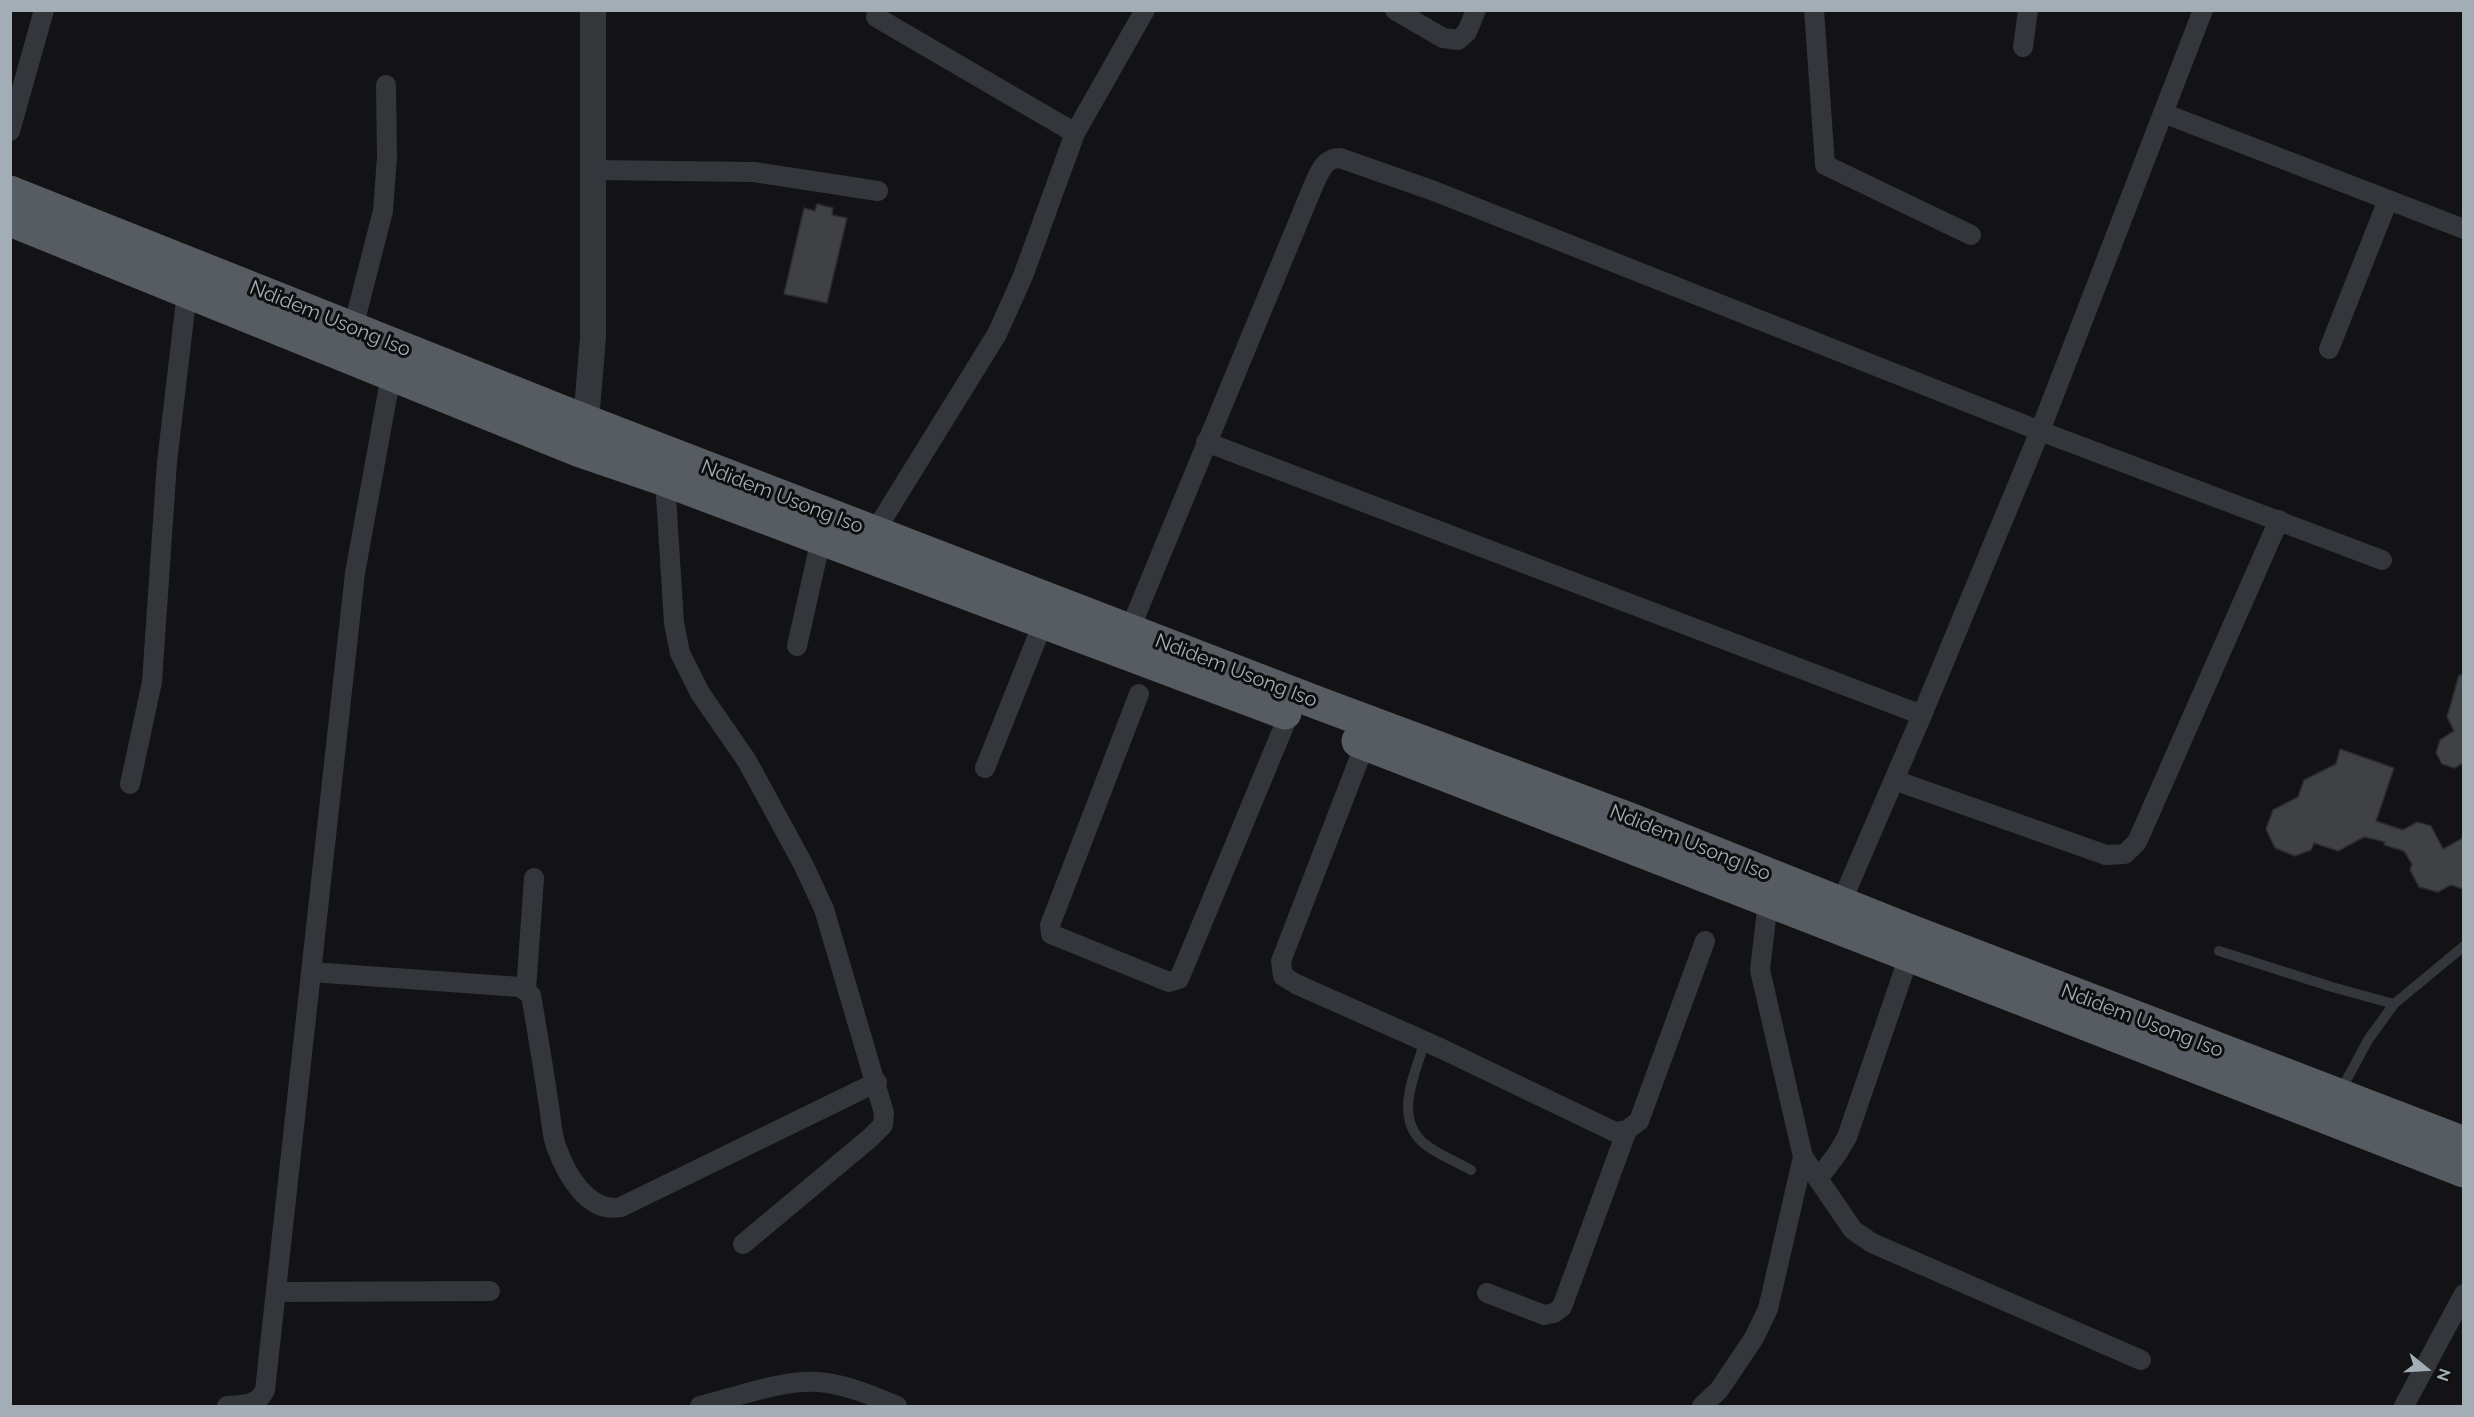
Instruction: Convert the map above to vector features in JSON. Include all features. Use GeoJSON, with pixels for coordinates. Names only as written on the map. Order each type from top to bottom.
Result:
{"type":"FeatureCollection","features":[{"type":"Feature","properties":{"kind":"highway","name":"Ndidem Usong Iso"},"geometry":{"type":"LineString","coordinates":[[10,192],[353,328],[583,436],[665,480],[1289,714],[2463,1171]]}},
{"type":"Feature","properties":{"kind":"highway","name":"Ndidem Usong Iso"},"geometry":{"type":"LineString","coordinates":[[10,220],[392,375],[874,532],[1318,703],[1635,820],[1841,903],[2463,1143]]}},
{"type":"Feature","properties":{"kind":"street"},"geometry":{"type":"LineString","coordinates":[[10,131],[44,10]]}},
{"type":"Feature","properties":{"kind":"street"},"geometry":{"type":"LineString","coordinates":[[583,436],[593,337],[593,10]]}},
{"type":"Feature","properties":{"kind":"street"},"geometry":{"type":"LineString","coordinates":[[874,532],[997,334],[1023,276],[1075,133],[1145,10]]}},
{"type":"Feature","properties":{"kind":"street"},"geometry":{"type":"LineString","coordinates":[[1395,10],[1443,38],[1458,40],[1467,32],[1476,10]]}},
{"type":"Feature","properties":{"kind":"street"},"geometry":{"type":"LineString","coordinates":[[1814,10],[1825,165],[1971,236]]}},
{"type":"Feature","properties":{"kind":"street"},"geometry":{"type":"LineString","coordinates":[[2023,47],[2028,10]]}},
{"type":"Feature","properties":{"kind":"street"},"geometry":{"type":"LineString","coordinates":[[1841,903],[2040,431],[2204,10]]}},
{"type":"Feature","properties":{"kind":"street"},"geometry":{"type":"LineString","coordinates":[[876,17],[1075,133]]}},
{"type":"Feature","properties":{"kind":"street"},"geometry":{"type":"LineString","coordinates":[[353,328],[383,211],[387,157],[386,85]]}},
{"type":"Feature","properties":{"kind":"street"},"geometry":{"type":"LineString","coordinates":[[2163,113],[2463,229]]}},
{"type":"Feature","properties":{"kind":"street"},"geometry":{"type":"LineString","coordinates":[[1130,629],[1314,184],[1325,164],[1334,158],[1340,158],[1434,191],[2040,431],[2382,560]]}},
{"type":"Feature","properties":{"kind":"street"},"geometry":{"type":"LineString","coordinates":[[593,170],[754,172],[878,191]]}},
{"type":"Feature","properties":{"kind":"street"},"geometry":{"type":"LineString","coordinates":[[2329,349],[2388,200]]}},
{"type":"Feature","properties":{"kind":"street"},"geometry":{"type":"LineString","coordinates":[[130,784],[152,682],[167,462],[187,292]]}},
{"type":"Feature","properties":{"kind":"street"},"geometry":{"type":"LineString","coordinates":[[227,1407],[253,1403],[261,1398],[265,1390],[355,573],[392,375]]}},
{"type":"Feature","properties":{"kind":"street"},"geometry":{"type":"LineString","coordinates":[[1206,442],[1922,715]]}},
{"type":"Feature","properties":{"kind":"street"},"geometry":{"type":"LineString","coordinates":[[665,480],[674,623],[680,653],[700,693],[747,761],[824,909],[877,1082],[884,1113],[883,1125],[743,1244]]}},
{"type":"Feature","properties":{"kind":"street"},"geometry":{"type":"LineString","coordinates":[[1894,780],[2106,855],[2125,854],[2137,842],[2279,520]]}},
{"type":"Feature","properties":{"kind":"street"},"geometry":{"type":"LineString","coordinates":[[797,646],[821,539]]}},
{"type":"Feature","properties":{"kind":"street"},"geometry":{"type":"LineString","coordinates":[[985,768],[1043,623]]}},
{"type":"Feature","properties":{"kind":"street"},"geometry":{"type":"LineString","coordinates":[[1139,694],[1050,925],[1051,934],[1169,982],[1179,979],[1289,714]]}},
{"type":"Feature","properties":{"kind":"street"},"geometry":{"type":"LineString","coordinates":[[1365,744],[1281,961],[1283,976],[1615,1132],[1628,1130]]}},
{"type":"Feature","properties":{"kind":"street"},"geometry":{"type":"LineString","coordinates":[[526,990],[534,878]]}},
{"type":"Feature","properties":{"kind":"street"},"geometry":{"type":"LineString","coordinates":[[1768,901],[1760,970],[1803,1157],[1853,1230],[1872,1243],[2140,1360]]}},
{"type":"Feature","properties":{"kind":"street"},"geometry":{"type":"LineString","coordinates":[[1487,1293],[1544,1315],[1554,1313],[1562,1307],[1628,1130],[1638,1121],[1705,941]]}},
{"type":"Feature","properties":{"kind":"street"},"geometry":{"type":"LineString","coordinates":[[1818,1179],[1838,1155],[1847,1137],[1909,956]]}},
{"type":"Feature","properties":{"kind":"street"},"geometry":{"type":"LineString","coordinates":[[311,972],[520,987],[526,990],[531,995],[556,1145],[568,1173],[580,1190],[597,1206],[609,1210],[621,1207],[877,1082]]}},
{"type":"Feature","properties":{"kind":"street"},"geometry":{"type":"LineString","coordinates":[[1702,1407],[1719,1390],[1754,1338],[1768,1309],[1803,1157]]}},
{"type":"Feature","properties":{"kind":"street"},"geometry":{"type":"LineString","coordinates":[[276,1292],[490,1292]]}},
{"type":"Feature","properties":{"kind":"street"},"geometry":{"type":"LineString","coordinates":[[2404,1407],[2463,1294]]}},
{"type":"Feature","properties":{"kind":"street"},"geometry":{"type":"LineString","coordinates":[[700,1407],[786,1384],[818,1382],[868,1393],[897,1407]]}},
{"type":"Feature","properties":{"kind":"lane"},"geometry":{"type":"LineString","coordinates":[[2338,1096],[2368,1040],[2394,1004],[2463,946]]}},
{"type":"Feature","properties":{"kind":"lane"},"geometry":{"type":"LineString","coordinates":[[2219,951],[2394,1004]]}},
{"type":"Feature","properties":{"kind":"lane"},"geometry":{"type":"LineString","coordinates":[[1425,1041],[1407,1100],[1410,1127],[1425,1144],[1471,1170]]}},
{"type":"Feature","properties":{"kind":"building"},"geometry":{"type":"Polygon","coordinates":[[[817,204],[833,208],[832,215],[847,218],[827,303],[784,294],[804,208],[815,211],[817,204]]]}},
{"type":"Feature","properties":{"kind":"building"},"geometry":{"type":"Polygon","coordinates":[[[2459,675],[2463,675],[2463,763],[2455,768],[2442,764],[2436,753],[2440,740],[2454,731],[2447,717],[2459,675]]]}},
{"type":"Feature","properties":{"kind":"building"},"geometry":{"type":"Polygon","coordinates":[[[2340,749],[2394,768],[2376,821],[2403,830],[2417,822],[2431,826],[2443,849],[2463,838],[2463,889],[2451,885],[2438,892],[2419,887],[2410,870],[2412,864],[2404,851],[2384,845],[2385,842],[2364,837],[2338,851],[2314,843],[2311,850],[2295,856],[2275,848],[2266,829],[2273,810],[2298,797],[2304,780],[2336,764],[2340,749]]]}}]}
